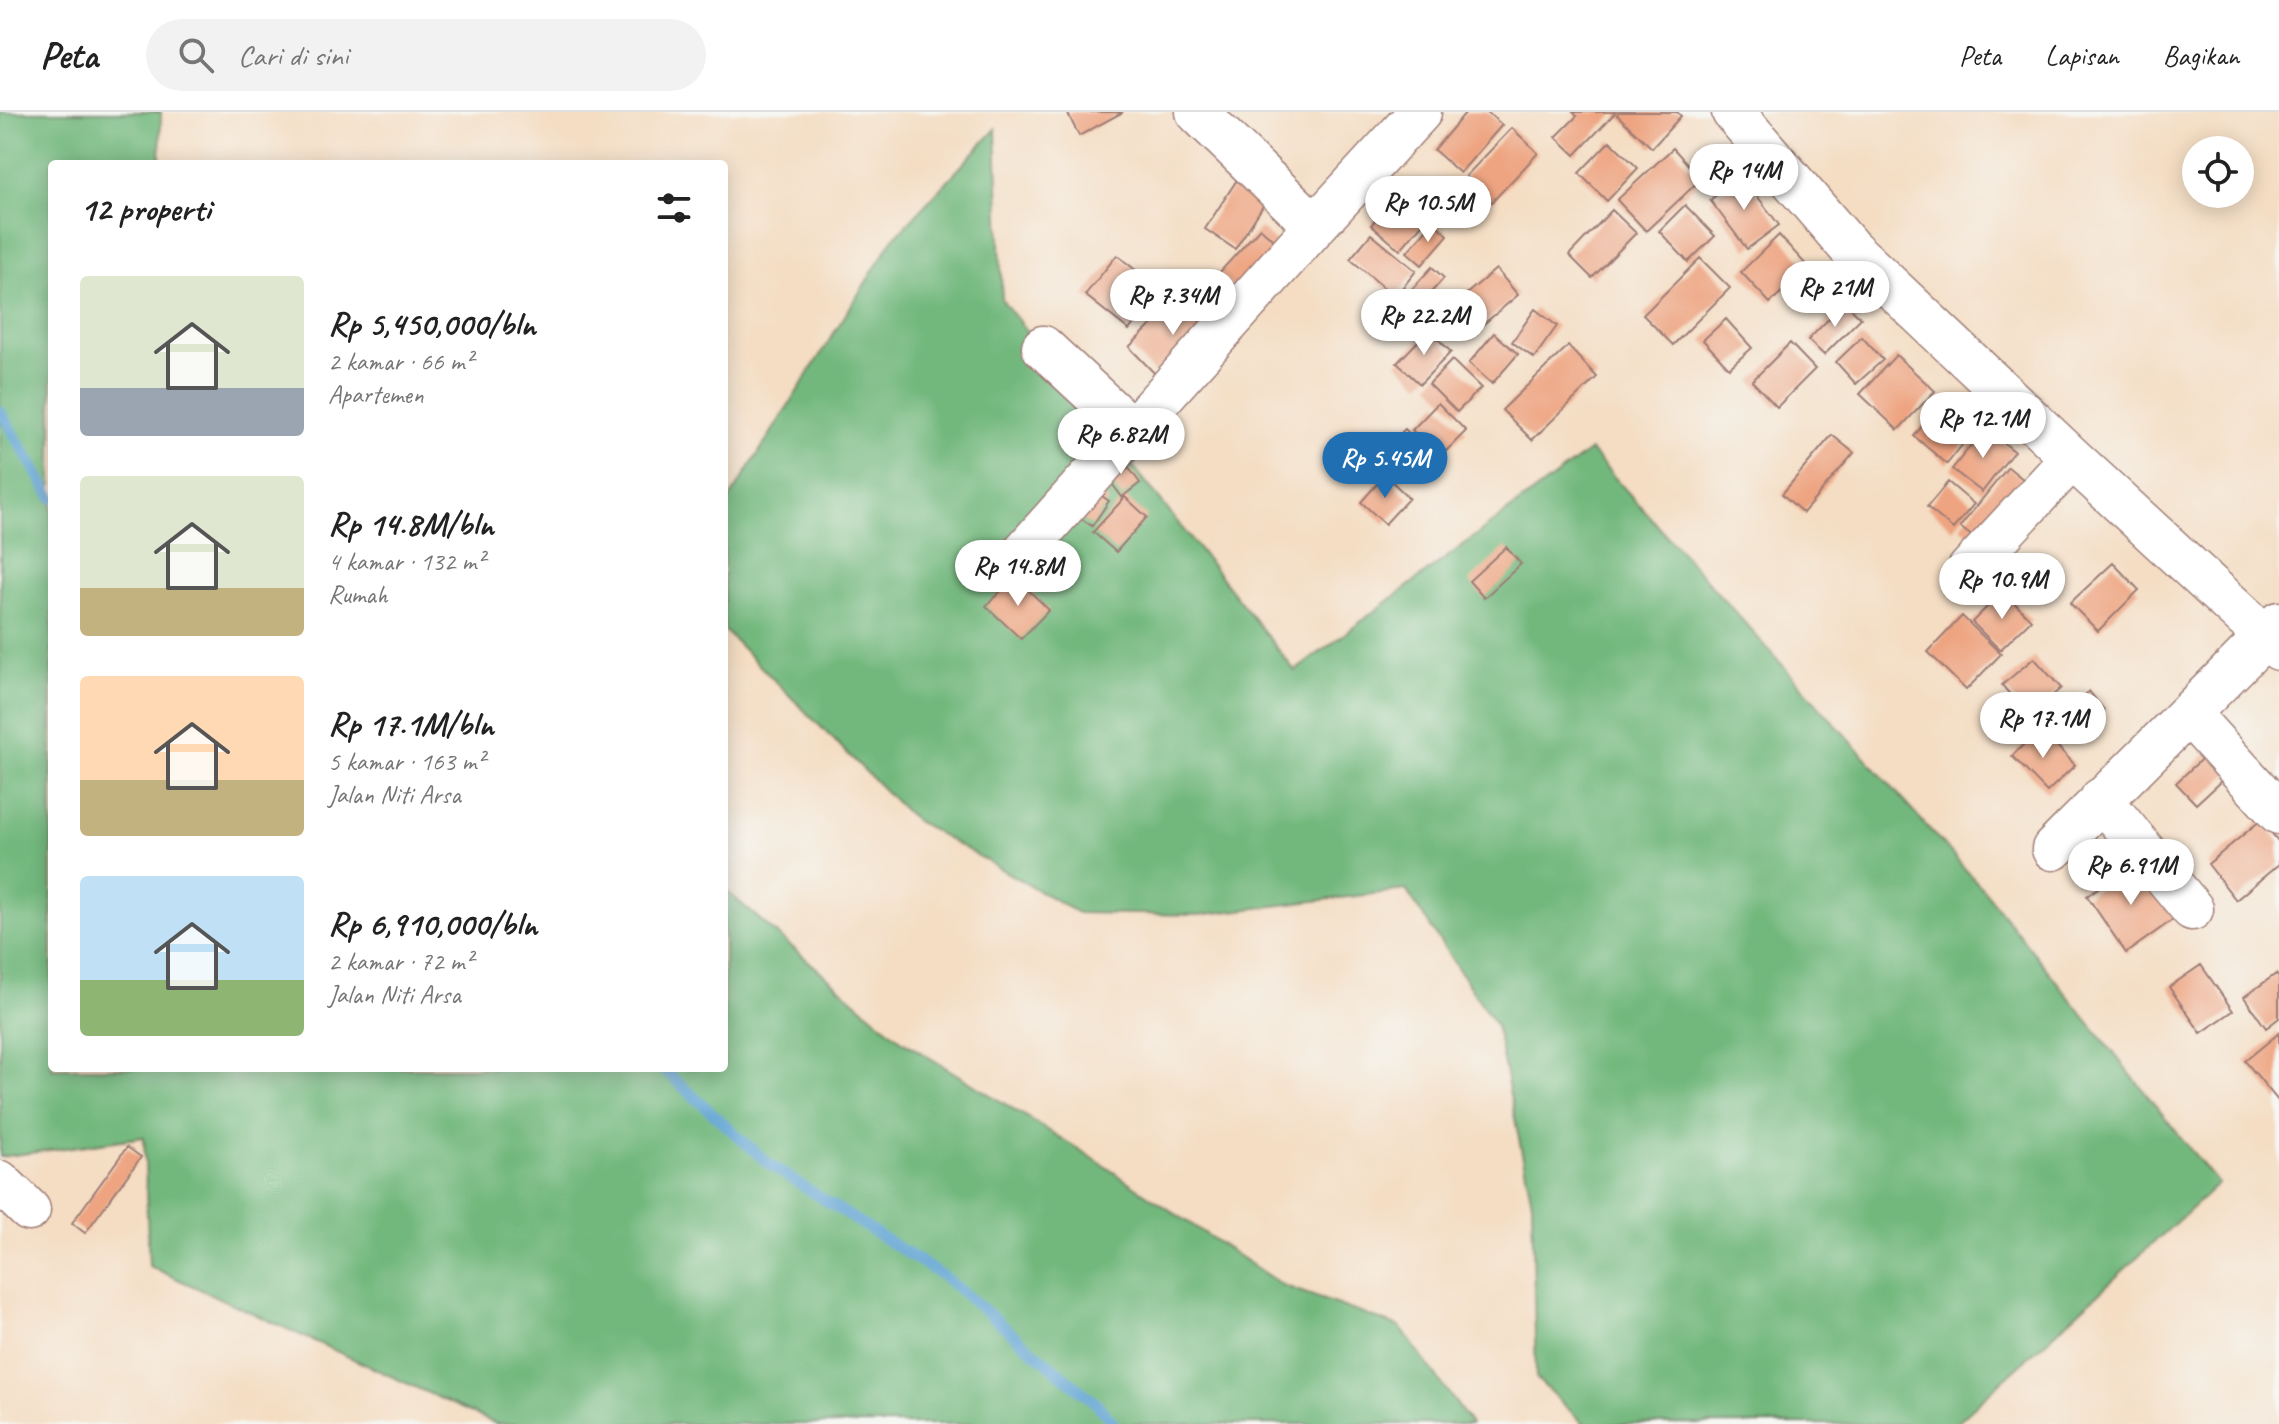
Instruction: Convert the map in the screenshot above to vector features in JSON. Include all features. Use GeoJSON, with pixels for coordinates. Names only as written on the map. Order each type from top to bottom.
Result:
{"type":"FeatureCollection","features":[{"type":"Feature","properties":{"kind":"street"},"geometry":{"type":"LineString","coordinates":[[1197,112],[1315,226]]}},
{"type":"Feature","properties":{"kind":"street"},"geometry":{"type":"LineString","coordinates":[[1018,558],[1131,429],[1420,112]]}},
{"type":"Feature","properties":{"kind":"street"},"geometry":{"type":"LineString","coordinates":[[1733,112],[1850,248],[2072,458],[2275,636],[2189,714],[2053,849]]}},
{"type":"Feature","properties":{"kind":"street"},"geometry":{"type":"LineString","coordinates":[[1043,347],[1131,429]]}},
{"type":"Feature","properties":{"kind":"street"},"geometry":{"type":"LineString","coordinates":[[1969,569],[2072,458]]}},
{"type":"Feature","properties":{"kind":"street"},"geometry":{"type":"LineString","coordinates":[[2189,714],[2279,813]]}},
{"type":"Feature","properties":{"kind":"street"},"geometry":{"type":"LineString","coordinates":[[2101,799],[2192,909]]}},
{"type":"Feature","properties":{"kind":"green space"},"geometry":{"type":"Polygon","coordinates":[[[0,112],[161,112],[160,160],[48,160],[48,1072],[728,1072],[728,892],[901,1040],[1085,1153],[1282,1285],[1400,1327],[1471,1424],[496,1424],[149,1266],[144,1137],[0,1157],[0,112]]]}},
{"type":"Feature","properties":{"kind":"green space"},"geometry":{"type":"Polygon","coordinates":[[[996,129],[1002,300],[1295,671],[1590,450],[1982,888],[2218,1184],[1955,1424],[1584,1424],[1536,1378],[1532,1202],[1496,1026],[1406,890],[1198,915],[1078,913],[913,819],[728,634],[728,502],[893,239],[996,129]]]}},
{"type":"Feature","properties":{"kind":"building"},"geometry":{"type":"Polygon","coordinates":[[[1067,112],[1123,112],[1079,136],[1067,112]]]}},
{"type":"Feature","properties":{"kind":"building"},"geometry":{"type":"Polygon","coordinates":[[[1466,112],[1487,112],[1502,125],[1460,173],[1434,150],[1466,112]]]}},
{"type":"Feature","properties":{"kind":"building"},"geometry":{"type":"Polygon","coordinates":[[[1573,112],[1616,112],[1575,155],[1556,137],[1577,116],[1573,112]]]}},
{"type":"Feature","properties":{"kind":"building"},"geometry":{"type":"Polygon","coordinates":[[[1619,112],[1677,112],[1681,116],[1652,148],[1617,115],[1619,112]]]}},
{"type":"Feature","properties":{"kind":"building"},"geometry":{"type":"Polygon","coordinates":[[[1512,128],[1538,153],[1492,202],[1466,176],[1512,128]]]}},
{"type":"Feature","properties":{"kind":"building"},"geometry":{"type":"Polygon","coordinates":[[[1610,141],[1638,168],[1607,201],[1579,173],[1610,141]]]}},
{"type":"Feature","properties":{"kind":"building"},"geometry":{"type":"Polygon","coordinates":[[[1673,148],[1701,179],[1646,231],[1617,200],[1673,148]]]}},
{"type":"Feature","properties":{"kind":"building"},"geometry":{"type":"Polygon","coordinates":[[[1244,169],[1274,189],[1235,249],[1205,229],[1244,169]]]}},
{"type":"Feature","properties":{"kind":"building"},"geometry":{"type":"Polygon","coordinates":[[[1742,176],[1779,225],[1747,249],[1710,200],[1742,176]]]}},
{"type":"Feature","properties":{"kind":"building"},"geometry":{"type":"Polygon","coordinates":[[[1396,194],[1426,219],[1400,250],[1371,225],[1396,194]]]}},
{"type":"Feature","properties":{"kind":"building"},"geometry":{"type":"Polygon","coordinates":[[[1685,205],[1715,236],[1688,262],[1659,231],[1685,205]]]}},
{"type":"Feature","properties":{"kind":"building"},"geometry":{"type":"Polygon","coordinates":[[[1612,210],[1636,233],[1592,278],[1569,255],[1612,210]]]}},
{"type":"Feature","properties":{"kind":"building"},"geometry":{"type":"Polygon","coordinates":[[[1433,222],[1448,235],[1422,265],[1407,252],[1433,222]]]}},
{"type":"Feature","properties":{"kind":"building"},"geometry":{"type":"Polygon","coordinates":[[[1260,228],[1286,251],[1244,297],[1219,273],[1260,228]]]}},
{"type":"Feature","properties":{"kind":"building"},"geometry":{"type":"Polygon","coordinates":[[[1371,234],[1416,271],[1395,297],[1350,259],[1371,234]]]}},
{"type":"Feature","properties":{"kind":"building"},"geometry":{"type":"Polygon","coordinates":[[[1779,235],[1808,267],[1770,303],[1741,272],[1779,235]]]}},
{"type":"Feature","properties":{"kind":"building"},"geometry":{"type":"Polygon","coordinates":[[[1117,255],[1160,290],[1129,330],[1085,295],[1117,255]]]}},
{"type":"Feature","properties":{"kind":"building"},"geometry":{"type":"Polygon","coordinates":[[[1700,258],[1730,288],[1673,345],[1643,315],[1700,258]]]}},
{"type":"Feature","properties":{"kind":"building"},"geometry":{"type":"Polygon","coordinates":[[[1432,267],[1444,278],[1424,300],[1412,289],[1432,267]]]}},
{"type":"Feature","properties":{"kind":"building"},"geometry":{"type":"Polygon","coordinates":[[[1496,269],[1518,295],[1473,333],[1452,306],[1496,269]]]}},
{"type":"Feature","properties":{"kind":"building"},"geometry":{"type":"Polygon","coordinates":[[[1184,293],[1216,327],[1161,380],[1129,347],[1184,293]]]}},
{"type":"Feature","properties":{"kind":"building"},"geometry":{"type":"Polygon","coordinates":[[[1845,302],[1861,318],[1824,355],[1808,340],[1845,302]]]}},
{"type":"Feature","properties":{"kind":"building"},"geometry":{"type":"Polygon","coordinates":[[[1535,309],[1557,326],[1534,358],[1512,342],[1535,309]]]}},
{"type":"Feature","properties":{"kind":"building"},"geometry":{"type":"Polygon","coordinates":[[[1726,319],[1752,348],[1729,368],[1703,340],[1726,319]]]}},
{"type":"Feature","properties":{"kind":"building"},"geometry":{"type":"Polygon","coordinates":[[[1429,330],[1451,352],[1420,384],[1397,363],[1429,330]]]}},
{"type":"Feature","properties":{"kind":"building"},"geometry":{"type":"Polygon","coordinates":[[[1494,333],[1518,354],[1492,384],[1469,363],[1494,333]]]}},
{"type":"Feature","properties":{"kind":"building"},"geometry":{"type":"Polygon","coordinates":[[[1862,337],[1883,360],[1856,384],[1836,362],[1862,337]]]}},
{"type":"Feature","properties":{"kind":"building"},"geometry":{"type":"Polygon","coordinates":[[[1790,343],[1815,369],[1777,407],[1752,381],[1790,343]]]}},
{"type":"Feature","properties":{"kind":"building"},"geometry":{"type":"Polygon","coordinates":[[[1568,346],[1597,377],[1532,440],[1502,410],[1568,346]]]}},
{"type":"Feature","properties":{"kind":"building"},"geometry":{"type":"Polygon","coordinates":[[[1896,355],[1935,391],[1898,430],[1860,394],[1896,355]]]}},
{"type":"Feature","properties":{"kind":"building"},"geometry":{"type":"Polygon","coordinates":[[[1452,360],[1481,388],[1457,412],[1429,384],[1452,360]]]}},
{"type":"Feature","properties":{"kind":"building"},"geometry":{"type":"Polygon","coordinates":[[[1438,403],[1466,431],[1439,458],[1412,430],[1438,403]]]}},
{"type":"Feature","properties":{"kind":"building"},"geometry":{"type":"Polygon","coordinates":[[[1941,403],[1974,430],[1947,464],[1914,436],[1941,403]]]}},
{"type":"Feature","properties":{"kind":"building"},"geometry":{"type":"Polygon","coordinates":[[[1985,428],[2014,451],[1982,492],[1952,469],[1985,428]]]}},
{"type":"Feature","properties":{"kind":"building"},"geometry":{"type":"Polygon","coordinates":[[[1405,429],[1423,448],[1399,473],[1380,453],[1405,429]]]}},
{"type":"Feature","properties":{"kind":"building"},"geometry":{"type":"Polygon","coordinates":[[[1832,435],[1854,453],[1803,513],[1782,494],[1832,435]]]}},
{"type":"Feature","properties":{"kind":"building"},"geometry":{"type":"Polygon","coordinates":[[[1120,456],[1140,483],[1122,497],[1102,470],[1120,456]]]}},
{"type":"Feature","properties":{"kind":"building"},"geometry":{"type":"Polygon","coordinates":[[[2008,467],[2035,489],[1987,548],[1960,527],[2008,467]]]}},
{"type":"Feature","properties":{"kind":"building"},"geometry":{"type":"Polygon","coordinates":[[[1385,475],[1409,498],[1385,524],[1361,502],[1385,475]]]}},
{"type":"Feature","properties":{"kind":"building"},"geometry":{"type":"Polygon","coordinates":[[[1948,482],[1974,504],[1953,529],[1927,507],[1948,482]]]}},
{"type":"Feature","properties":{"kind":"building"},"geometry":{"type":"Polygon","coordinates":[[[1095,491],[1109,501],[1092,526],[1077,516],[1095,491]]]}},
{"type":"Feature","properties":{"kind":"building"},"geometry":{"type":"Polygon","coordinates":[[[1125,497],[1147,517],[1116,552],[1093,532],[1125,497]]]}},
{"type":"Feature","properties":{"kind":"building"},"geometry":{"type":"Polygon","coordinates":[[[1506,547],[1521,564],[1484,598],[1469,581],[1506,547]]]}},
{"type":"Feature","properties":{"kind":"building"},"geometry":{"type":"Polygon","coordinates":[[[2113,563],[2139,590],[2098,631],[2070,603],[2113,563]]]}},
{"type":"Feature","properties":{"kind":"building"},"geometry":{"type":"Polygon","coordinates":[[[1015,577],[1049,610],[1021,639],[986,606],[1015,577]]]}},
{"type":"Feature","properties":{"kind":"building"},"geometry":{"type":"Polygon","coordinates":[[[2003,591],[2031,620],[2000,650],[1972,622],[2003,591]]]}},
{"type":"Feature","properties":{"kind":"building"},"geometry":{"type":"Polygon","coordinates":[[[1962,616],[2001,654],[1966,690],[1928,652],[1962,616]]]}},
{"type":"Feature","properties":{"kind":"building"},"geometry":{"type":"Polygon","coordinates":[[[2034,658],[2061,688],[2029,717],[2002,685],[2034,658]]]}},
{"type":"Feature","properties":{"kind":"building"},"geometry":{"type":"Polygon","coordinates":[[[2089,691],[2104,710],[2068,740],[2053,721],[2089,691]]]}},
{"type":"Feature","properties":{"kind":"building"},"geometry":{"type":"Polygon","coordinates":[[[2040,728],[2075,765],[2047,792],[2012,756],[2040,728]]]}},
{"type":"Feature","properties":{"kind":"building"},"geometry":{"type":"Polygon","coordinates":[[[2213,748],[2233,770],[2196,804],[2176,783],[2213,748]]]}},
{"type":"Feature","properties":{"kind":"building"},"geometry":{"type":"Polygon","coordinates":[[[2261,820],[2279,842],[2279,864],[2236,900],[2208,864],[2261,820]]]}},
{"type":"Feature","properties":{"kind":"building"},"geometry":{"type":"Polygon","coordinates":[[[2135,861],[2175,918],[2126,953],[2087,896],[2135,861]]]}},
{"type":"Feature","properties":{"kind":"building"},"geometry":{"type":"Polygon","coordinates":[[[2201,965],[2233,1011],[2201,1033],[2169,987],[2201,965]]]}},
{"type":"Feature","properties":{"kind":"building"},"geometry":{"type":"Polygon","coordinates":[[[2276,974],[2279,978],[2279,1018],[2266,1028],[2244,997],[2276,974]]]}},
{"type":"Feature","properties":{"kind":"building"},"geometry":{"type":"Polygon","coordinates":[[[2279,1033],[2279,1102],[2245,1061],[2279,1033]]]}},
{"type":"Feature","properties":{"kind":"building"},"geometry":{"type":"Polygon","coordinates":[[[127,1147],[141,1157],[85,1233],[72,1223],[127,1147]]]}},
{"type":"Feature","properties":{"kind":"waterway"},"geometry":{"type":"LineString","coordinates":[[0,411],[48,491]]}},
{"type":"Feature","properties":{"kind":"waterway"},"geometry":{"type":"LineString","coordinates":[[666,1072],[770,1165],[944,1277],[1097,1404],[1114,1424]]}}]}
